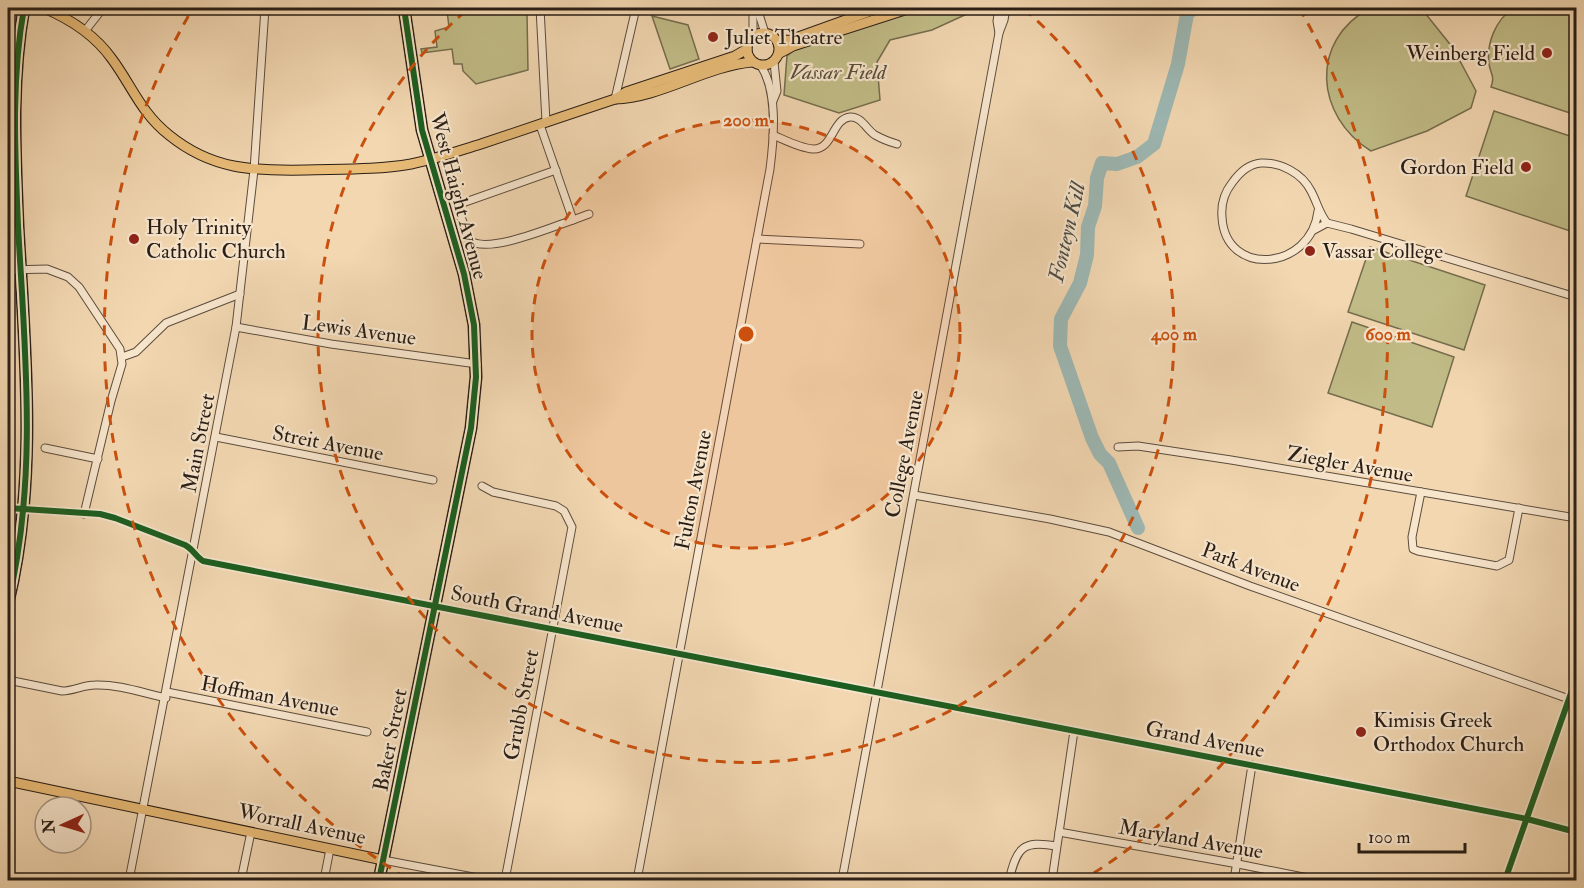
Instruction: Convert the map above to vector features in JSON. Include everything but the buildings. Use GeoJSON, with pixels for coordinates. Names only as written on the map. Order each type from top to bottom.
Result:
{"type":"FeatureCollection","features":[{"type":"Feature","properties":{"kind":"highway"},"geometry":{"type":"LineString","coordinates":[[8,603],[18,549],[26,455],[27,403],[14,111],[17,59],[24,8]]}},
{"type":"Feature","properties":{"kind":"highway","name":"West Haight Avenue"},"geometry":{"type":"LineString","coordinates":[[404,8],[419,117],[429,160],[468,293],[475,331],[477,364],[471,428],[434,606]]}},
{"type":"Feature","properties":{"kind":"highway","name":"Baker Street"},"geometry":{"type":"LineString","coordinates":[[379,880],[434,606]]}},
{"type":"Feature","properties":{"kind":"main road"},"geometry":{"type":"LineString","coordinates":[[44,8],[66,18],[85,31],[105,50],[138,102],[166,133],[201,156],[224,164],[254,170],[382,168],[429,160],[543,124],[615,99],[626,92],[735,56],[747,49],[753,36],[765,33],[772,35],[778,41],[780,53]]}},
{"type":"Feature","properties":{"kind":"main road"},"geometry":{"type":"LineString","coordinates":[[778,41],[790,40],[879,8]]}},
{"type":"Feature","properties":{"kind":"main road"},"geometry":{"type":"LineString","coordinates":[[615,99],[636,97],[733,64],[774,62],[780,53],[793,46],[911,8]]}},
{"type":"Feature","properties":{"kind":"main road"},"geometry":{"type":"LineString","coordinates":[[747,49],[757,64]]}},
{"type":"Feature","properties":{"kind":"main road","name":"Worrall Avenue"},"geometry":{"type":"LineString","coordinates":[[8,781],[383,860]]}},
{"type":"Feature","properties":{"kind":"street"},"geometry":{"type":"LineString","coordinates":[[85,31],[100,8]]}},
{"type":"Feature","properties":{"kind":"street","name":"Main Street"},"geometry":{"type":"LineString","coordinates":[[129,880],[236,327],[254,170],[265,8]]}},
{"type":"Feature","properties":{"kind":"street"},"geometry":{"type":"LineString","coordinates":[[540,8],[543,124],[573,220]]}},
{"type":"Feature","properties":{"kind":"street"},"geometry":{"type":"LineString","coordinates":[[615,99],[636,8]]}},
{"type":"Feature","properties":{"kind":"street"},"geometry":{"type":"LineString","coordinates":[[753,36],[753,16],[757,8],[765,33]]}},
{"type":"Feature","properties":{"kind":"street","name":"College Avenue"},"geometry":{"type":"LineString","coordinates":[[999,8],[997,21],[999,33]]}},
{"type":"Feature","properties":{"kind":"street","name":"College Avenue"},"geometry":{"type":"LineString","coordinates":[[842,880],[1005,8]]}},
{"type":"Feature","properties":{"kind":"street","name":"Fulton Avenue"},"geometry":{"type":"LineString","coordinates":[[772,104],[777,92],[774,62]]}},
{"type":"Feature","properties":{"kind":"street","name":"Fulton Avenue"},"geometry":{"type":"LineString","coordinates":[[637,880],[770,169],[773,135],[772,104],[768,77],[757,64]]}},
{"type":"Feature","properties":{"kind":"street"},"geometry":{"type":"LineString","coordinates":[[773,135],[806,148],[818,149],[825,144],[842,121],[854,117],[868,131],[897,144]]}},
{"type":"Feature","properties":{"kind":"street"},"geometry":{"type":"LineString","coordinates":[[1318,212],[1314,230],[1306,243],[1288,255],[1270,259],[1252,258],[1234,248],[1222,224],[1223,203],[1230,185],[1244,170],[1256,164],[1272,163],[1290,170],[1304,182],[1310,189],[1318,212],[1327,223],[1391,240],[1576,297]]}},
{"type":"Feature","properties":{"kind":"street"},"geometry":{"type":"LineString","coordinates":[[556,170],[457,205],[469,240],[475,244],[495,244],[589,214]]}},
{"type":"Feature","properties":{"kind":"street"},"geometry":{"type":"LineString","coordinates":[[1314,230],[1327,223]]}},
{"type":"Feature","properties":{"kind":"street"},"geometry":{"type":"LineString","coordinates":[[757,239],[860,244]]}},
{"type":"Feature","properties":{"kind":"street"},"geometry":{"type":"LineString","coordinates":[[8,270],[47,269],[68,277],[79,287],[120,349],[122,357],[84,514]]}},
{"type":"Feature","properties":{"kind":"street"},"geometry":{"type":"LineString","coordinates":[[122,357],[136,352],[166,323],[240,294]]}},
{"type":"Feature","properties":{"kind":"street","name":"Lewis Avenue"},"geometry":{"type":"LineString","coordinates":[[236,327],[331,344],[477,364]]}},
{"type":"Feature","properties":{"kind":"street","name":"Streit Avenue"},"geometry":{"type":"LineString","coordinates":[[216,437],[433,480]]}},
{"type":"Feature","properties":{"kind":"street","name":"Ziegler Avenue"},"geometry":{"type":"LineString","coordinates":[[1118,447],[1138,446],[1231,460],[1576,518]]}},
{"type":"Feature","properties":{"kind":"street"},"geometry":{"type":"LineString","coordinates":[[45,448],[98,459]]}},
{"type":"Feature","properties":{"kind":"street","name":"Grubb Street"},"geometry":{"type":"LineString","coordinates":[[482,486],[494,492],[556,506],[564,511],[572,527],[505,880]]}},
{"type":"Feature","properties":{"kind":"street"},"geometry":{"type":"LineString","coordinates":[[1421,492],[1412,537],[1413,549],[1497,566],[1509,560],[1519,508]]}},
{"type":"Feature","properties":{"kind":"street","name":"Park Avenue"},"geometry":{"type":"LineString","coordinates":[[914,495],[1057,520],[1109,532],[1250,586],[1569,699]]}},
{"type":"Feature","properties":{"kind":"street","name":"South Grand Avenue"},"geometry":{"type":"LineString","coordinates":[[8,508],[100,514],[185,545],[203,561],[877,692]]}},
{"type":"Feature","properties":{"kind":"street"},"geometry":{"type":"LineString","coordinates":[[1505,880],[1576,679]]}},
{"type":"Feature","properties":{"kind":"street","name":"Hoffman Avenue"},"geometry":{"type":"LineString","coordinates":[[8,680],[62,691],[88,686],[107,686],[367,732]]}},
{"type":"Feature","properties":{"kind":"street","name":"Grand Avenue"},"geometry":{"type":"LineString","coordinates":[[877,692],[1527,819]]}},
{"type":"Feature","properties":{"kind":"street"},"geometry":{"type":"LineString","coordinates":[[1566,709],[1576,711]]}},
{"type":"Feature","properties":{"kind":"street"},"geometry":{"type":"LineString","coordinates":[[1052,880],[1074,731]]}},
{"type":"Feature","properties":{"kind":"street"},"geometry":{"type":"LineString","coordinates":[[1234,880],[1252,765]]}},
{"type":"Feature","properties":{"kind":"street"},"geometry":{"type":"LineString","coordinates":[[1527,819],[1576,832]]}},
{"type":"Feature","properties":{"kind":"street"},"geometry":{"type":"LineString","coordinates":[[241,880],[250,832]]}},
{"type":"Feature","properties":{"kind":"street","name":"Maryland Avenue"},"geometry":{"type":"LineString","coordinates":[[1059,832],[1318,880]]}},
{"type":"Feature","properties":{"kind":"street"},"geometry":{"type":"LineString","coordinates":[[1009,880],[1014,861],[1025,847],[1041,843],[1056,846]]}},
{"type":"Feature","properties":{"kind":"street"},"geometry":{"type":"LineString","coordinates":[[324,880],[330,849]]}},
{"type":"Feature","properties":{"kind":"street","name":"Worrall Avenue"},"geometry":{"type":"LineString","coordinates":[[383,860],[489,880]]}},
{"type":"Feature","properties":{"kind":"green space"},"geometry":{"type":"Polygon","coordinates":[[[451,8],[478,8],[479,14],[527,13],[528,70],[476,84],[463,71],[462,64],[454,64],[452,49],[422,53],[421,49],[437,47],[435,31],[449,27],[447,11],[451,11],[451,8]]]}},
{"type":"Feature","properties":{"kind":"green space","name":"Vassar Field"},"geometry":{"type":"Polygon","coordinates":[[[906,8],[980,8],[932,30],[890,40],[877,62],[880,100],[839,113],[784,95],[787,56],[802,44],[906,8]]]}},
{"type":"Feature","properties":{"kind":"green space"},"geometry":{"type":"Polygon","coordinates":[[[1370,8],[1421,8],[1453,48],[1476,91],[1471,108],[1427,131],[1371,151],[1352,136],[1339,119],[1330,99],[1327,79],[1329,59],[1337,39],[1350,22],[1370,8]]]}},
{"type":"Feature","properties":{"kind":"green space"},"geometry":{"type":"Polygon","coordinates":[[[1513,8],[1576,8],[1576,115],[1491,87],[1493,78],[1488,56],[1491,40],[1497,25],[1513,8]]]}},
{"type":"Feature","properties":{"kind":"green space"},"geometry":{"type":"Polygon","coordinates":[[[652,16],[688,25],[699,59],[670,69],[652,16]]]}},
{"type":"Feature","properties":{"kind":"green space","name":"Gordon Field"},"geometry":{"type":"Polygon","coordinates":[[[1494,111],[1576,138],[1576,233],[1466,196],[1494,111]]]}},
{"type":"Feature","properties":{"kind":"green space"},"geometry":{"type":"Polygon","coordinates":[[[1370,247],[1485,285],[1464,350],[1348,312],[1370,247]]]}},
{"type":"Feature","properties":{"kind":"green space"},"geometry":{"type":"Polygon","coordinates":[[[1352,322],[1454,357],[1432,427],[1328,393],[1352,322]]]}},
{"type":"Feature","properties":{"kind":"waterway","name":"Fonteyn Kill"},"geometry":{"type":"LineString","coordinates":[[1138,528],[1109,463],[1100,454],[1092,438],[1060,346],[1061,319],[1080,283],[1087,255],[1088,227],[1095,206],[1097,178],[1102,163],[1117,164],[1137,157],[1154,144],[1178,64],[1187,14],[1194,8]]}},
{"type":"Feature","properties":{"kind":"cycle path"},"geometry":{"type":"LineString","coordinates":[[8,603],[17,556],[26,462],[26,368],[15,116],[17,62],[24,8]]}},
{"type":"Feature","properties":{"kind":"cycle path"},"geometry":{"type":"LineString","coordinates":[[379,880],[471,428],[476,377],[474,325],[464,274],[422,130],[404,8]]}},
{"type":"Feature","properties":{"kind":"cycle path"},"geometry":{"type":"LineString","coordinates":[[8,508],[100,514],[185,545],[203,561],[1527,819],[1576,832]]}},
{"type":"Feature","properties":{"kind":"cycle path"},"geometry":{"type":"LineString","coordinates":[[1505,880],[1576,679]]}},
{"type":"Feature","properties":{"kind":"place","name":"Juliet Theatre"},"geometry":{"type":"Point","coordinates":[713,37]}},
{"type":"Feature","properties":{"kind":"place","name":"Weinberg Field"},"geometry":{"type":"Point","coordinates":[1547,53]}},
{"type":"Feature","properties":{"kind":"place","name":"Gordon Field"},"geometry":{"type":"Point","coordinates":[1526,167]}},
{"type":"Feature","properties":{"kind":"place","name":"Holy Trinity Catholic Church"},"geometry":{"type":"Point","coordinates":[134,239]}},
{"type":"Feature","properties":{"kind":"place","name":"Vassar College"},"geometry":{"type":"Point","coordinates":[1310,251]}},
{"type":"Feature","properties":{"kind":"place","name":"Kimisis Greek Orthodox Church"},"geometry":{"type":"Point","coordinates":[1361,732]}}]}
